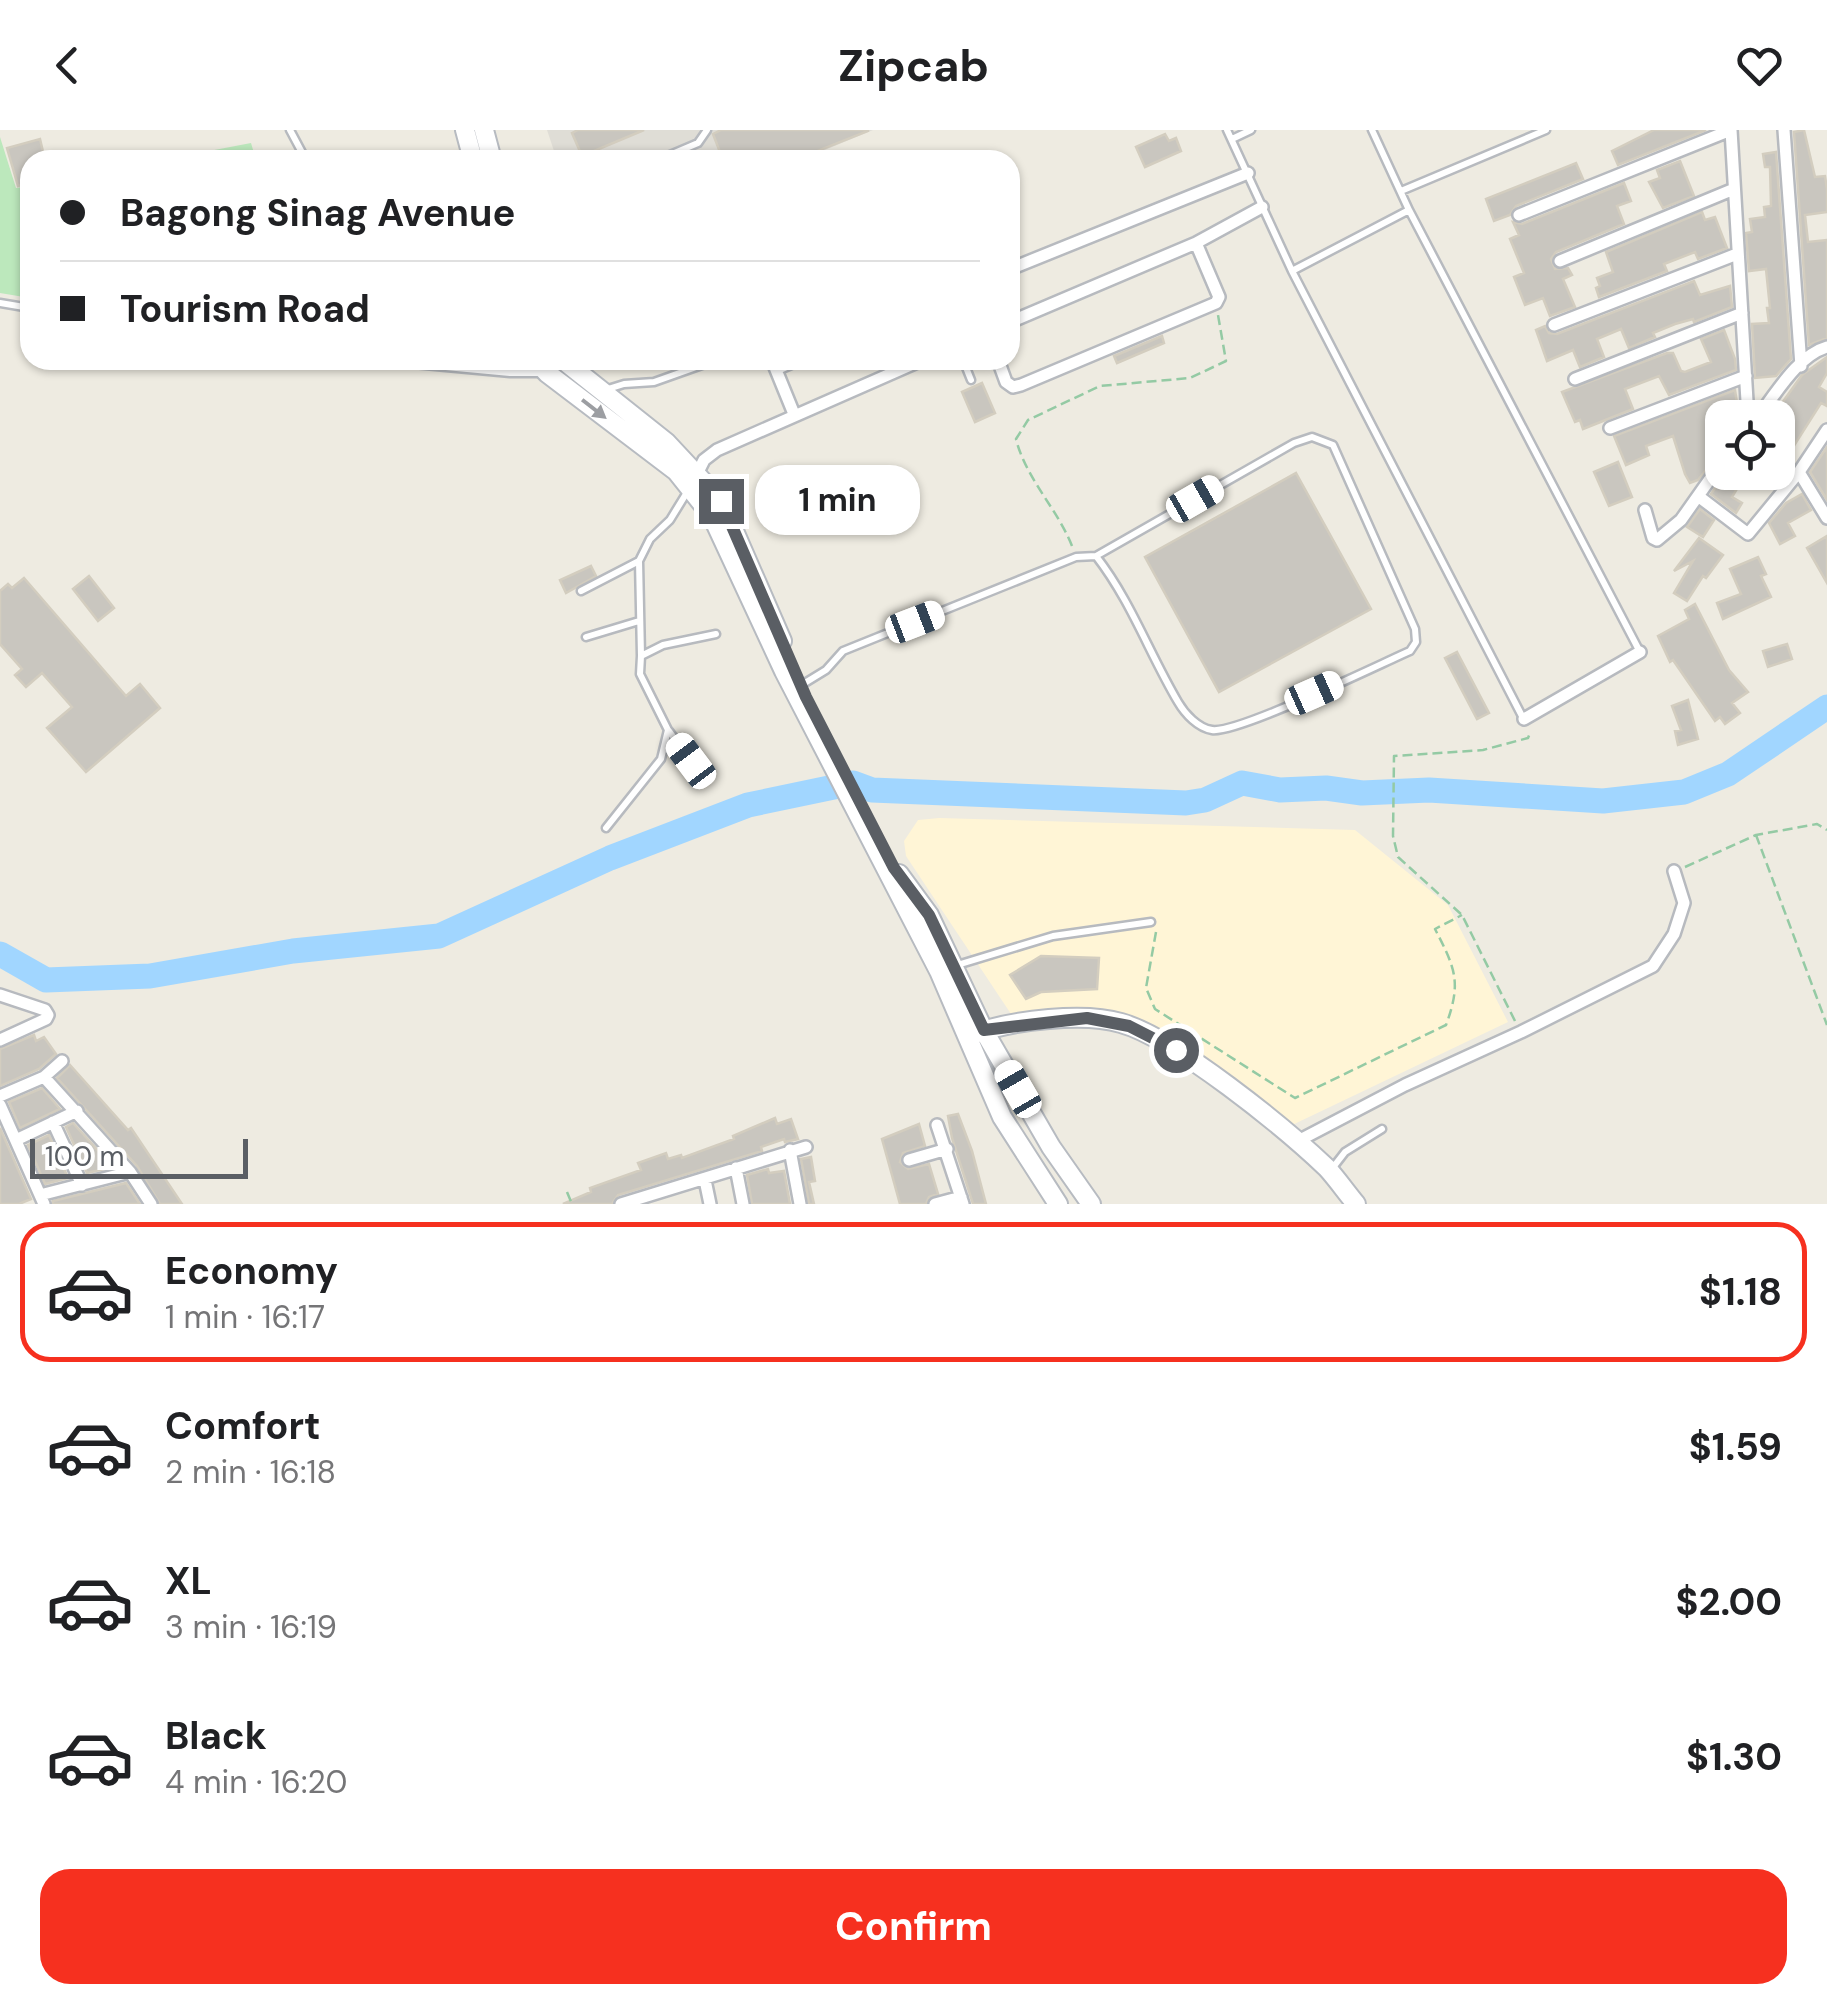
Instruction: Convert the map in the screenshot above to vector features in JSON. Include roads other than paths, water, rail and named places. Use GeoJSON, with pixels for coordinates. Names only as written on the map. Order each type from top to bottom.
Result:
{"type":"FeatureCollection","features":[{"type":"Feature","properties":{"kind":"main road"},"geometry":{"type":"LineString","coordinates":[[547,370],[641,446],[721,501],[798,688]]}},
{"type":"Feature","properties":{"kind":"main road"},"geometry":{"type":"LineString","coordinates":[[576,370],[666,442],[694,480],[890,870],[1051,1147],[1091,1204]]}},
{"type":"Feature","properties":{"kind":"main road"},"geometry":{"type":"LineString","coordinates":[[946,969],[952,1009],[1002,1117],[1058,1204]]}},
{"type":"Feature","properties":{"kind":"main road"},"geometry":{"type":"LineString","coordinates":[[965,1038],[984,1030],[1087,1018],[1129,1026],[1176,1050],[1296,1142],[1330,1171],[1356,1204]]}},
{"type":"Feature","properties":{"kind":"street"},"geometry":{"type":"LineString","coordinates":[[1519,215],[1731,130],[1747,400]]}},
{"type":"Feature","properties":{"kind":"street"},"geometry":{"type":"LineString","coordinates":[[1784,130],[1801,366]]}},
{"type":"Feature","properties":{"kind":"street"},"geometry":{"type":"LineString","coordinates":[[1020,265],[1248,173]]}},
{"type":"Feature","properties":{"kind":"street"},"geometry":{"type":"LineString","coordinates":[[1560,261],[1734,189]]}},
{"type":"Feature","properties":{"kind":"street"},"geometry":{"type":"LineString","coordinates":[[1020,318],[1196,243],[1262,207]]}},
{"type":"Feature","properties":{"kind":"street"},"geometry":{"type":"LineString","coordinates":[[1002,370],[1006,382],[1013,387],[1021,385],[1216,303],[1219,297],[1196,243]]}},
{"type":"Feature","properties":{"kind":"street"},"geometry":{"type":"LineString","coordinates":[[1554,325],[1737,254]]}},
{"type":"Feature","properties":{"kind":"street"},"geometry":{"type":"LineString","coordinates":[[1575,379],[1742,313]]}},
{"type":"Feature","properties":{"kind":"street"},"geometry":{"type":"LineString","coordinates":[[1772,400],[1801,366],[1827,347]]}},
{"type":"Feature","properties":{"kind":"street"},"geometry":{"type":"LineString","coordinates":[[776,370],[794,414]]}},
{"type":"Feature","properties":{"kind":"street"},"geometry":{"type":"LineString","coordinates":[[694,480],[704,460],[717,450],[898,370]]}},
{"type":"Feature","properties":{"kind":"street"},"geometry":{"type":"LineString","coordinates":[[1610,428],[1746,376]]}},
{"type":"Feature","properties":{"kind":"street"},"geometry":{"type":"LineString","coordinates":[[1698,496],[1748,534],[1799,472],[1827,430]]}},
{"type":"Feature","properties":{"kind":"street"},"geometry":{"type":"LineString","coordinates":[[1799,472],[1827,518]]}},
{"type":"Feature","properties":{"kind":"street"},"geometry":{"type":"LineString","coordinates":[[1645,510],[1657,540],[1681,520],[1705,486]]}},
{"type":"Feature","properties":{"kind":"street"},"geometry":{"type":"LineString","coordinates":[[1524,719],[1640,652]]}},
{"type":"Feature","properties":{"kind":"street"},"geometry":{"type":"LineString","coordinates":[[1296,1142],[1653,966],[1674,934],[1684,902],[1674,870]]}},
{"type":"Feature","properties":{"kind":"street"},"geometry":{"type":"LineString","coordinates":[[0,995],[45,1010],[48,1015],[0,1040]]}},
{"type":"Feature","properties":{"kind":"street"},"geometry":{"type":"LineString","coordinates":[[0,1096],[44,1077],[62,1062]]}},
{"type":"Feature","properties":{"kind":"street"},"geometry":{"type":"LineString","coordinates":[[44,1077],[130,1172],[151,1204]]}},
{"type":"Feature","properties":{"kind":"street"},"geometry":{"type":"LineString","coordinates":[[0,1104],[39,1201],[82,1184],[130,1172]]}},
{"type":"Feature","properties":{"kind":"street"},"geometry":{"type":"LineString","coordinates":[[16,1140],[77,1110]]}},
{"type":"Feature","properties":{"kind":"street"},"geometry":{"type":"LineString","coordinates":[[53,1122],[82,1184]]}},
{"type":"Feature","properties":{"kind":"street"},"geometry":{"type":"LineString","coordinates":[[935,1204],[962,1200],[936,1125]]}},
{"type":"Feature","properties":{"kind":"street"},"geometry":{"type":"LineString","coordinates":[[624,1204],[806,1146]]}},
{"type":"Feature","properties":{"kind":"street"},"geometry":{"type":"LineString","coordinates":[[909,1160],[947,1149]]}},
{"type":"Feature","properties":{"kind":"street"},"geometry":{"type":"LineString","coordinates":[[790,1150],[800,1204]]}},
{"type":"Feature","properties":{"kind":"street"},"geometry":{"type":"LineString","coordinates":[[736,1168],[743,1204]]}},
{"type":"Feature","properties":{"kind":"street"},"geometry":{"type":"LineString","coordinates":[[706,1180],[710,1204]]}},
{"type":"Feature","properties":{"kind":"lane"},"geometry":{"type":"LineString","coordinates":[[682,150],[698,143],[707,130]]}},
{"type":"Feature","properties":{"kind":"lane"},"geometry":{"type":"LineString","coordinates":[[1227,130],[1292,270],[1524,719]]}},
{"type":"Feature","properties":{"kind":"lane"},"geometry":{"type":"LineString","coordinates":[[1232,139],[1251,130]]}},
{"type":"Feature","properties":{"kind":"lane"},"geometry":{"type":"LineString","coordinates":[[1372,130],[1409,210],[1640,652]]}},
{"type":"Feature","properties":{"kind":"lane"},"geometry":{"type":"LineString","coordinates":[[1401,191],[1546,130]]}},
{"type":"Feature","properties":{"kind":"lane"},"geometry":{"type":"LineString","coordinates":[[1292,270],[1409,210]]}},
{"type":"Feature","properties":{"kind":"lane"},"geometry":{"type":"LineString","coordinates":[[482,370],[524,370]]}},
{"type":"Feature","properties":{"kind":"lane"},"geometry":{"type":"LineString","coordinates":[[604,392],[614,386],[672,378],[692,370]]}},
{"type":"Feature","properties":{"kind":"lane"},"geometry":{"type":"LineString","coordinates":[[967,370],[971,380]]}},
{"type":"Feature","properties":{"kind":"lane"},"geometry":{"type":"LineString","coordinates":[[798,688],[826,670],[843,651],[1076,557],[1096,556],[1294,443],[1312,437],[1333,445],[1415,629],[1416,642],[1410,651],[1249,722],[1216,731],[1200,726],[1180,706],[1132,610],[1096,556]]}},
{"type":"Feature","properties":{"kind":"lane"},"geometry":{"type":"LineString","coordinates":[[581,591],[638,562],[694,480]]}},
{"type":"Feature","properties":{"kind":"lane"},"geometry":{"type":"LineString","coordinates":[[638,562],[642,591],[640,674],[668,730],[691,761]]}},
{"type":"Feature","properties":{"kind":"lane"},"geometry":{"type":"LineString","coordinates":[[586,637],[639,621]]}},
{"type":"Feature","properties":{"kind":"lane"},"geometry":{"type":"LineString","coordinates":[[641,656],[663,646],[716,634]]}},
{"type":"Feature","properties":{"kind":"lane"},"geometry":{"type":"LineString","coordinates":[[606,828],[660,759],[668,730]]}},
{"type":"Feature","properties":{"kind":"lane"},"geometry":{"type":"LineString","coordinates":[[946,969],[1054,936],[1151,922]]}},
{"type":"Feature","properties":{"kind":"lane"},"geometry":{"type":"LineString","coordinates":[[1330,1171],[1345,1152],[1382,1129]]}},
{"type":"Feature","properties":{"kind":"waterway"},"geometry":{"type":"LineString","coordinates":[[0,954],[46,980],[150,976],[293,951],[439,936],[610,858],[748,805],[853,783],[872,790],[1186,803],[1205,800],[1242,783],[1280,790],[1429,790],[1603,801],[1684,792],[1728,774],[1827,707]]}}]}
